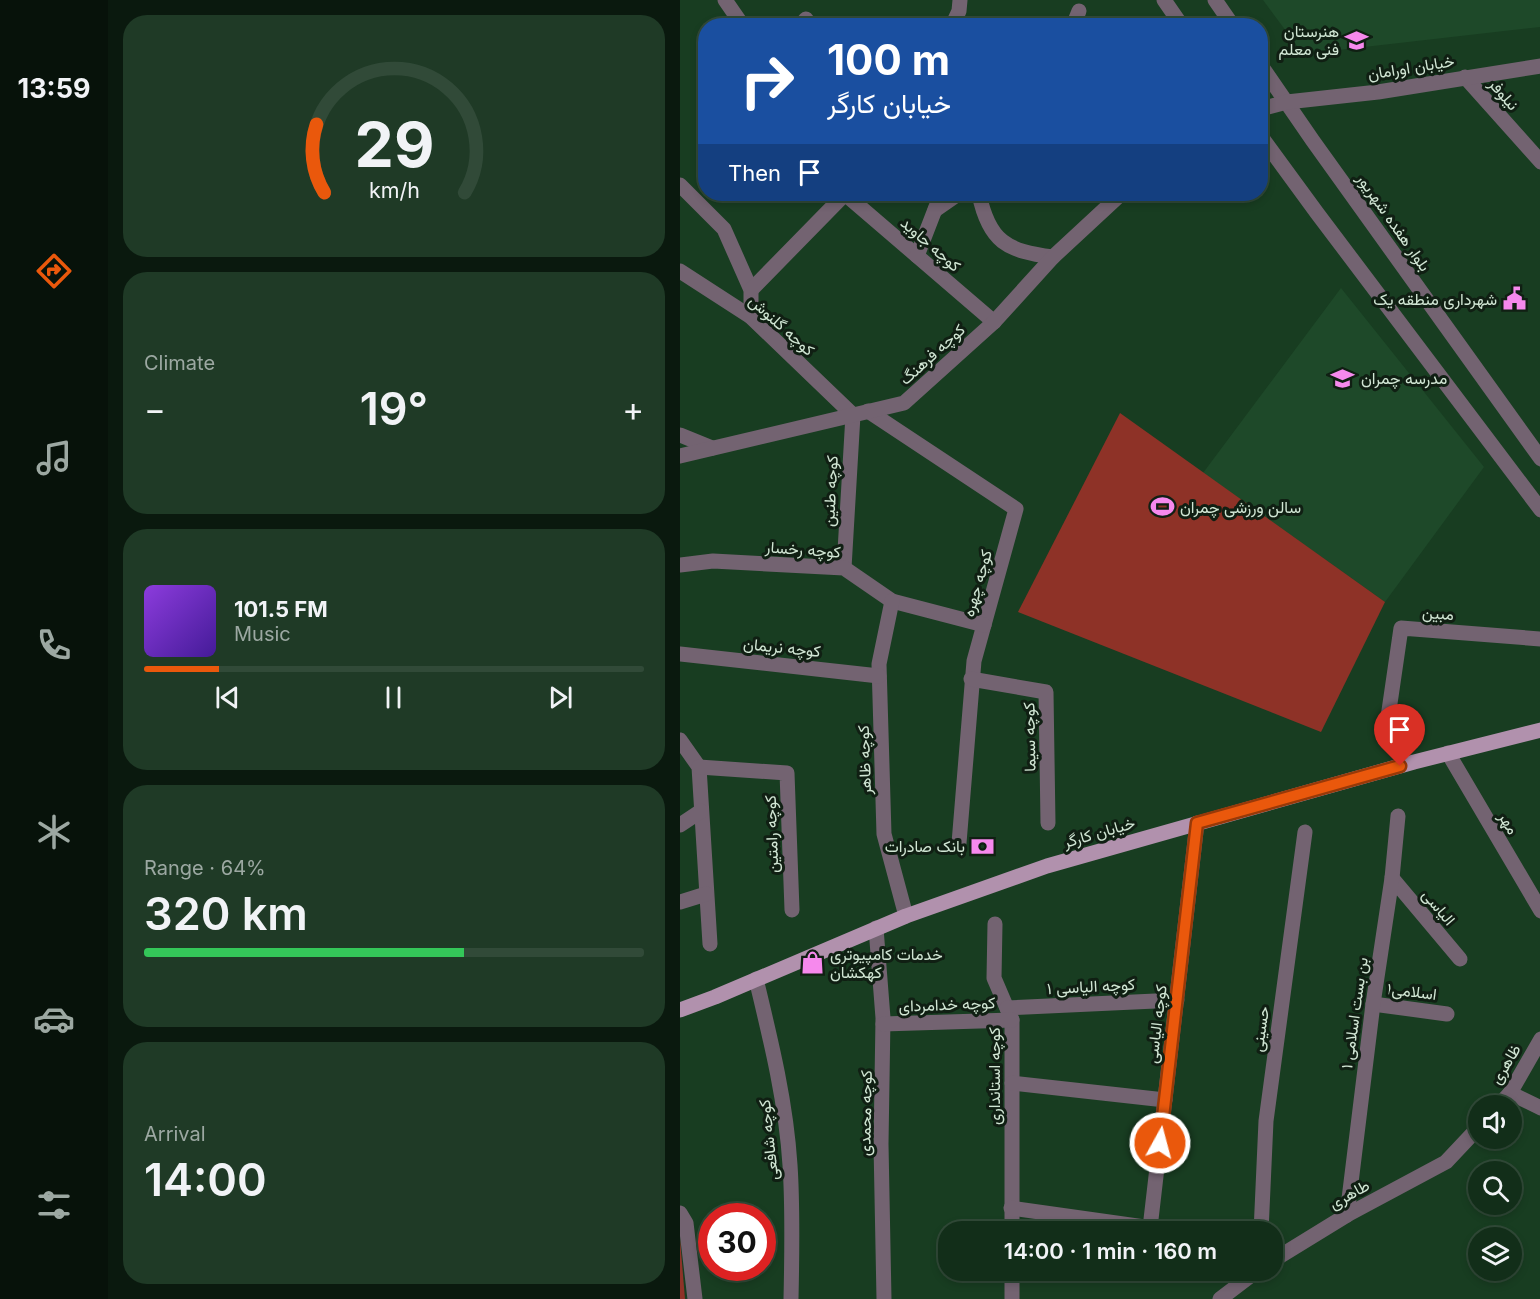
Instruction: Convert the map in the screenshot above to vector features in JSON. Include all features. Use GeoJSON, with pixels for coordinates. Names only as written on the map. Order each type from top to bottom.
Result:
{"type":"FeatureCollection","features":[{"type":"Feature","properties":{"kind":"main road","name":"خیابان کارگر"},"geometry":{"type":"LineString","coordinates":[[680,1010],[906,916],[1047,866],[1448,753],[1541,730]]}},
{"type":"Feature","properties":{"kind":"street"},"geometry":{"type":"LineString","coordinates":[[725,0],[737,18]]}},
{"type":"Feature","properties":{"kind":"street"},"geometry":{"type":"LineString","coordinates":[[956,18],[960,0]]}},
{"type":"Feature","properties":{"kind":"street"},"geometry":{"type":"LineString","coordinates":[[1164,0],[1176,18]]}},
{"type":"Feature","properties":{"kind":"street"},"geometry":{"type":"LineString","coordinates":[[1215,0],[1227,18]]}},
{"type":"Feature","properties":{"kind":"street","name":"خیابان اورامان"},"geometry":{"type":"LineString","coordinates":[[1268,107],[1287,102],[1378,92],[1541,66]]}},
{"type":"Feature","properties":{"kind":"street","name":"بلوار هفده شهریور"},"geometry":{"type":"LineString","coordinates":[[1268,75],[1541,459]]}},
{"type":"Feature","properties":{"kind":"street","name":"نیلوفر"},"geometry":{"type":"LineString","coordinates":[[1465,77],[1541,162]]}},
{"type":"Feature","properties":{"kind":"street"},"geometry":{"type":"LineString","coordinates":[[1268,146],[1541,510]]}},
{"type":"Feature","properties":{"kind":"street"},"geometry":{"type":"LineString","coordinates":[[680,185],[724,229],[750,290],[751,317]]}},
{"type":"Feature","properties":{"kind":"street"},"geometry":{"type":"LineString","coordinates":[[750,290],[838,201]]}},
{"type":"Feature","properties":{"kind":"street","name":"کوچه جاوید"},"geometry":{"type":"LineString","coordinates":[[853,201],[994,322]]}},
{"type":"Feature","properties":{"kind":"street"},"geometry":{"type":"LineString","coordinates":[[917,256],[938,201]]}},
{"type":"Feature","properties":{"kind":"street"},"geometry":{"type":"LineString","coordinates":[[935,210],[948,201]]}},
{"type":"Feature","properties":{"kind":"street"},"geometry":{"type":"LineString","coordinates":[[981,201],[984,216],[1001,240],[1023,253],[1053,256]]}},
{"type":"Feature","properties":{"kind":"street","name":"کوچه فرهنگ"},"geometry":{"type":"LineString","coordinates":[[680,456],[904,403],[994,322],[1053,256],[1113,201]]}},
{"type":"Feature","properties":{"kind":"street","name":"کوچه گلنوش"},"geometry":{"type":"LineString","coordinates":[[680,271],[751,317],[852,415]]}},
{"type":"Feature","properties":{"kind":"street","name":"کوچه چهره"},"geometry":{"type":"LineString","coordinates":[[868,411],[1016,509],[974,661],[959,843]]}},
{"type":"Feature","properties":{"kind":"street","name":"کوچه طنین"},"geometry":{"type":"LineString","coordinates":[[844,568],[852,415]]}},
{"type":"Feature","properties":{"kind":"street"},"geometry":{"type":"LineString","coordinates":[[680,435],[712,448]]}},
{"type":"Feature","properties":{"kind":"street","name":"کوچه رخسار"},"geometry":{"type":"LineString","coordinates":[[680,565],[713,561],[844,568],[892,601],[984,625]]}},
{"type":"Feature","properties":{"kind":"street","name":"کوچه ظاهر"},"geometry":{"type":"LineString","coordinates":[[892,601],[879,664],[884,834],[906,916]]}},
{"type":"Feature","properties":{"kind":"street","name":"مبین"},"geometry":{"type":"LineString","coordinates":[[1386,731],[1401,628],[1541,639]]}},
{"type":"Feature","properties":{"kind":"street","name":"کوچه نریمان"},"geometry":{"type":"LineString","coordinates":[[680,654],[879,676]]}},
{"type":"Feature","properties":{"kind":"street","name":"کوچه سیما"},"geometry":{"type":"LineString","coordinates":[[971,679],[1046,692],[1048,823]]}},
{"type":"Feature","properties":{"kind":"street"},"geometry":{"type":"LineString","coordinates":[[680,740],[699,767],[710,944]]}},
{"type":"Feature","properties":{"kind":"street","name":"مهر"},"geometry":{"type":"LineString","coordinates":[[1448,753],[1541,911]]}},
{"type":"Feature","properties":{"kind":"street","name":"کوچه رامتین"},"geometry":{"type":"LineString","coordinates":[[699,767],[787,772],[792,910]]}},
{"type":"Feature","properties":{"kind":"street"},"geometry":{"type":"LineString","coordinates":[[680,825],[701,811]]}},
{"type":"Feature","properties":{"kind":"street","name":"بن بست اسلامی ۱"},"geometry":{"type":"LineString","coordinates":[[1347,1215],[1373,1004],[1392,878],[1398,816]]}},
{"type":"Feature","properties":{"kind":"street","name":"کوچه الیاسی"},"geometry":{"type":"LineString","coordinates":[[1152,1221],[1197,823]]}},
{"type":"Feature","properties":{"kind":"street","name":"حسینی"},"geometry":{"type":"LineString","coordinates":[[1261,1221],[1266,1121],[1305,832]]}},
{"type":"Feature","properties":{"kind":"street","name":"الیاسی"},"geometry":{"type":"LineString","coordinates":[[1392,878],[1460,959]]}},
{"type":"Feature","properties":{"kind":"street"},"geometry":{"type":"LineString","coordinates":[[680,902],[706,894]]}},
{"type":"Feature","properties":{"kind":"street","name":"کوچه استانداری"},"geometry":{"type":"LineString","coordinates":[[995,924],[994,978],[1009,1014],[1012,1083],[1012,1221]]}},
{"type":"Feature","properties":{"kind":"street","name":"کوچه محمدی"},"geometry":{"type":"LineString","coordinates":[[876,928],[883,1024],[881,1144],[884,1299]]}},
{"type":"Feature","properties":{"kind":"street","name":"کوچه شافعی"},"geometry":{"type":"LineString","coordinates":[[756,979],[776,1061],[790,1165],[791,1299]]}},
{"type":"Feature","properties":{"kind":"street","name":"کوچه الیاسی ۱"},"geometry":{"type":"LineString","coordinates":[[1009,1014],[1177,1000]]}},
{"type":"Feature","properties":{"kind":"street","name":"اسلامی۱"},"geometry":{"type":"LineString","coordinates":[[1373,1004],[1447,1014]]}},
{"type":"Feature","properties":{"kind":"street","name":"کوچه خدامردای"},"geometry":{"type":"LineString","coordinates":[[883,1024],[1009,1014]]}},
{"type":"Feature","properties":{"kind":"street","name":"ظاهری"},"geometry":{"type":"LineString","coordinates":[[1510,1093],[1541,1039]]}},
{"type":"Feature","properties":{"kind":"street"},"geometry":{"type":"LineString","coordinates":[[1012,1083],[1166,1100]]}},
{"type":"Feature","properties":{"kind":"street"},"geometry":{"type":"LineString","coordinates":[[1510,1093],[1541,1108]]}},
{"type":"Feature","properties":{"kind":"street","name":"طاهری"},"geometry":{"type":"LineString","coordinates":[[1283,1254],[1347,1215],[1446,1162],[1468,1139]]}},
{"type":"Feature","properties":{"kind":"street"},"geometry":{"type":"LineString","coordinates":[[1011,1208],[1102,1221]]}},
{"type":"Feature","properties":{"kind":"street"},"geometry":{"type":"LineString","coordinates":[[680,1214],[686,1222],[695,1299]]}},
{"type":"Feature","properties":{"kind":"street"},"geometry":{"type":"LineString","coordinates":[[1012,1281],[1012,1299]]}},
{"type":"Feature","properties":{"kind":"street"},"geometry":{"type":"LineString","coordinates":[[1220,1299],[1244,1281]]}},
{"type":"Feature","properties":{"kind":"shaded area","name":"هنرستان فنی معلم"},"geometry":{"type":"Polygon","coordinates":[[[1263,0],[1540,0],[1540,27],[1303,54],[1263,0]]]}},
{"type":"Feature","properties":{"kind":"shaded area","name":"مدرسه چمران"},"geometry":{"type":"Polygon","coordinates":[[[1341,288],[1484,467],[1385,602],[1203,473],[1341,288]]]}},
{"type":"Feature","properties":{"kind":"shaded area","name":"سالن ورزشی چمران"},"geometry":{"type":"Polygon","coordinates":[[[1120,413],[1385,602],[1321,732],[1018,612],[1120,413]]]}},
{"type":"Feature","properties":{"kind":"shaded area"},"geometry":{"type":"Polygon","coordinates":[[[680,1239],[685,1299],[680,1299],[680,1239]]]}},
{"type":"Feature","properties":{"kind":"place","name":"هنرستان فنی معلم"},"geometry":{"type":"Point","coordinates":[1357,40]}},
{"type":"Feature","properties":{"kind":"place","name":"شهرداری منطقه یک"},"geometry":{"type":"Point","coordinates":[1515,299]}},
{"type":"Feature","properties":{"kind":"place","name":"مدرسه چمران"},"geometry":{"type":"Point","coordinates":[1343,378]}},
{"type":"Feature","properties":{"kind":"place","name":"سالن ورزشی چمران"},"geometry":{"type":"Point","coordinates":[1162,507]}},
{"type":"Feature","properties":{"kind":"place","name":"بانک صادرات"},"geometry":{"type":"Point","coordinates":[983,846]}},
{"type":"Feature","properties":{"kind":"place","name":"خدمات کامپیوتری کهکشان"},"geometry":{"type":"Point","coordinates":[812,963]}},
{"type":"Feature","properties":{"kind":"route"},"geometry":{"type":"LineString","coordinates":[[1160,1143],[1197,823],[1400,766]]}}]}
